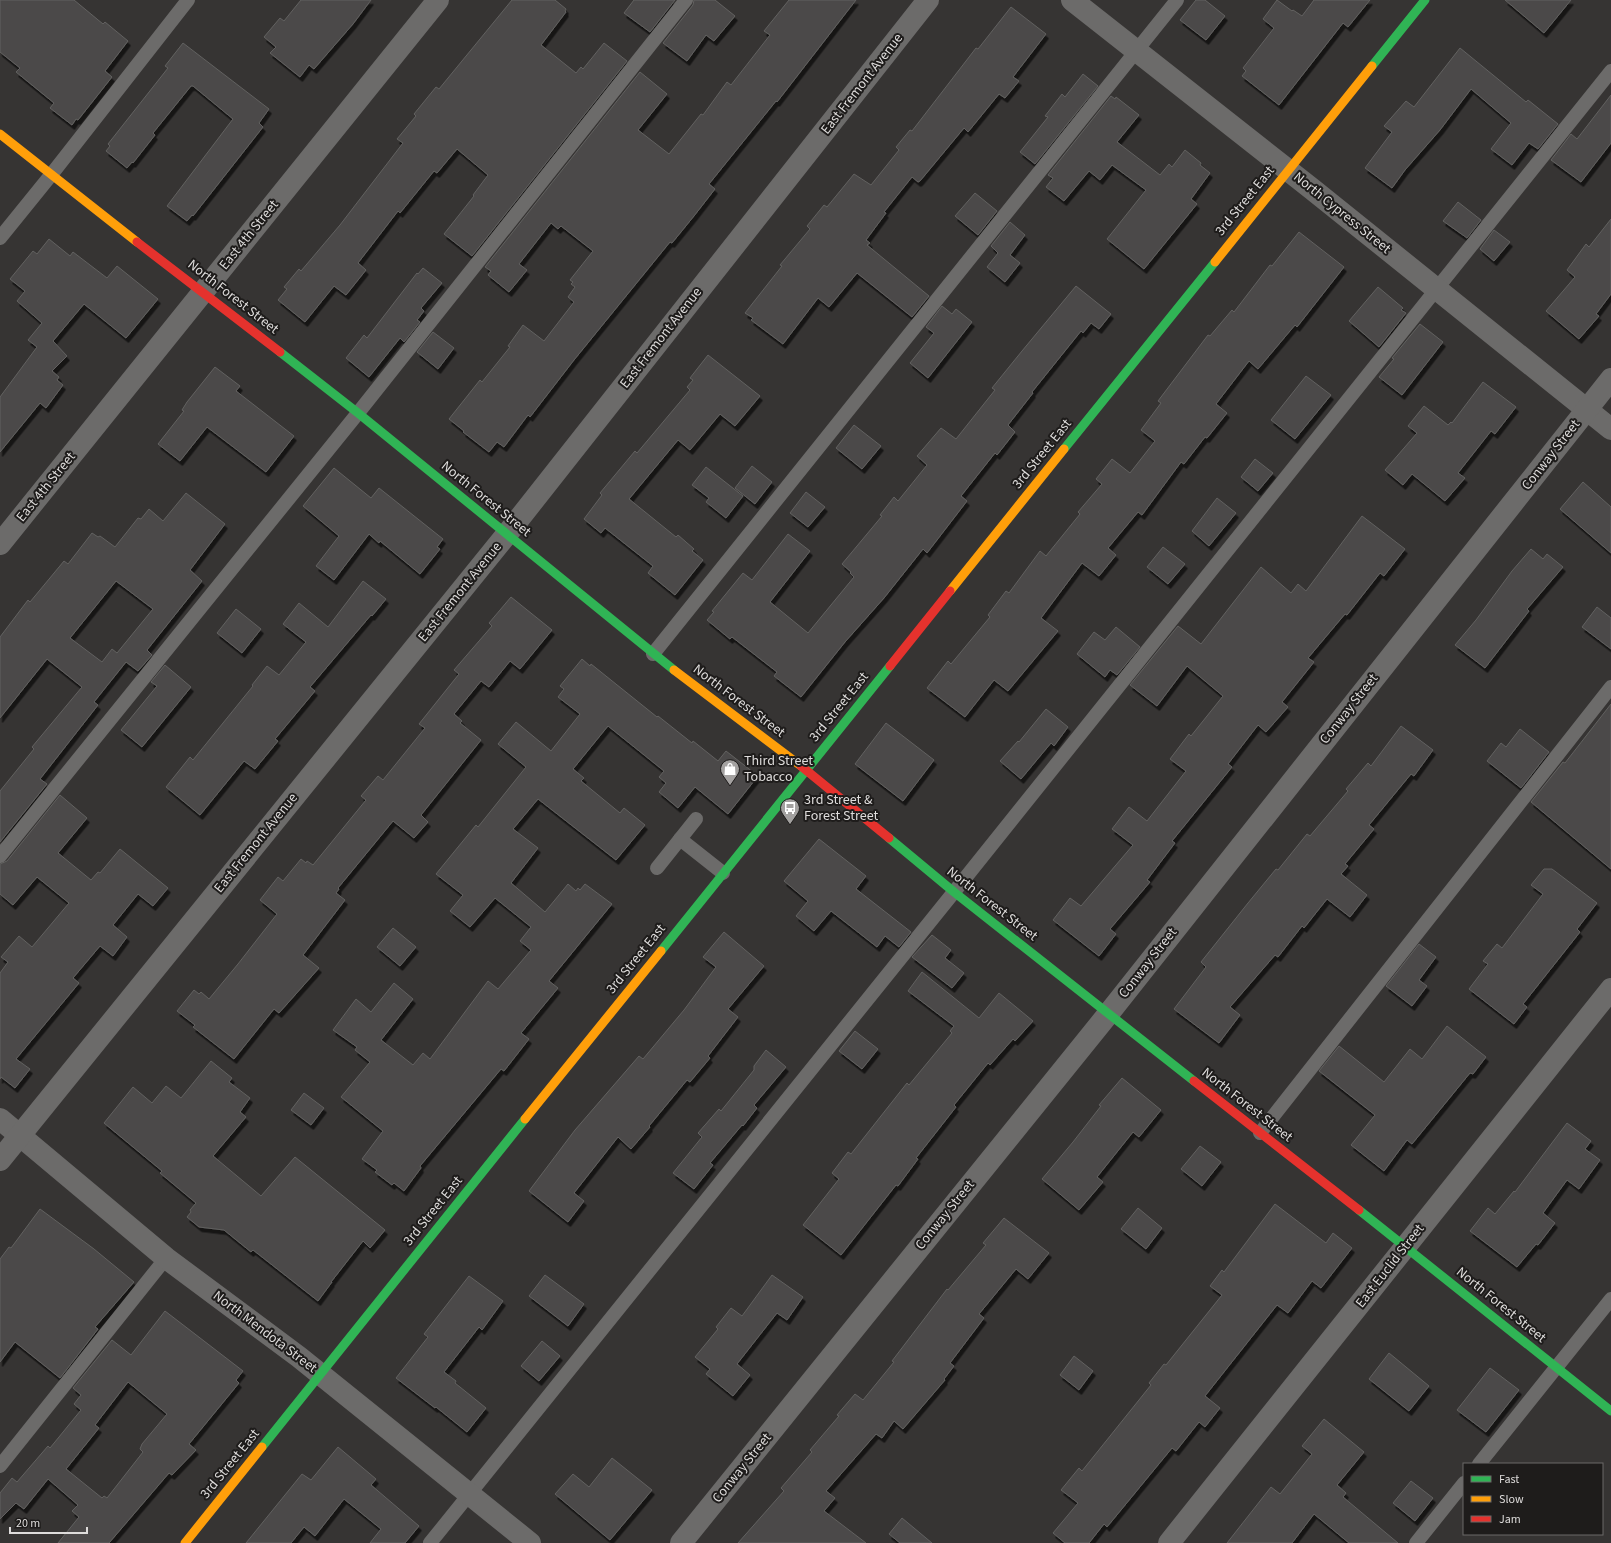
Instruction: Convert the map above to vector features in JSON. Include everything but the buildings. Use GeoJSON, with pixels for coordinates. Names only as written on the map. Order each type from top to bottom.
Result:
{"type":"FeatureCollection","features":[{"type":"Feature","properties":{"kind":"street","name":"East 4th Street"},"geometry":{"type":"LineString","coordinates":[[0,544],[438,0]]}},
{"type":"Feature","properties":{"kind":"street","name":"East Fremont Avenue"},"geometry":{"type":"LineString","coordinates":[[0,1160],[507,534],[928,0]]}},
{"type":"Feature","properties":{"kind":"street","name":"North Cypress Street"},"geometry":{"type":"LineString","coordinates":[[1072,0],[1437,288],[1611,429]]}},
{"type":"Feature","properties":{"kind":"street","name":"3rd Street East"},"geometry":{"type":"LineString","coordinates":[[185,1543],[1425,0]]}},
{"type":"Feature","properties":{"kind":"street","name":"North Forest Street"},"geometry":{"type":"LineString","coordinates":[[0,134],[51,176],[358,413],[653,654],[806,770],[954,892],[1406,1247],[1611,1411]]}},
{"type":"Feature","properties":{"kind":"street","name":"Conway Street"},"geometry":{"type":"LineString","coordinates":[[681,1543],[1109,1013],[1611,379]]}},
{"type":"Feature","properties":{"kind":"street","name":"East Euclid Street"},"geometry":{"type":"LineString","coordinates":[[1169,1543],[1611,989]]}},
{"type":"Feature","properties":{"kind":"street","name":"North Mendota Street"},"geometry":{"type":"LineString","coordinates":[[0,1119],[166,1258],[320,1374],[530,1543]]}},
{"type":"Feature","properties":{"kind":"lane"},"geometry":{"type":"LineString","coordinates":[[0,238],[51,176],[188,0]]}},
{"type":"Feature","properties":{"kind":"lane"},"geometry":{"type":"LineString","coordinates":[[0,856],[358,413],[686,0]]}},
{"type":"Feature","properties":{"kind":"lane"},"geometry":{"type":"LineString","coordinates":[[653,654],[1177,0]]}},
{"type":"Feature","properties":{"kind":"lane"},"geometry":{"type":"LineString","coordinates":[[430,1543],[954,892],[1611,71]]}},
{"type":"Feature","properties":{"kind":"lane"},"geometry":{"type":"LineString","coordinates":[[1260,1133],[1611,687]]}},
{"type":"Feature","properties":{"kind":"lane"},"geometry":{"type":"LineString","coordinates":[[657,868],[696,819]]}},
{"type":"Feature","properties":{"kind":"lane"},"geometry":{"type":"LineString","coordinates":[[680,840],[723,873]]}},
{"type":"Feature","properties":{"kind":"lane"},"geometry":{"type":"LineString","coordinates":[[0,1466],[166,1258]]}},
{"type":"Feature","properties":{"kind":"lane"},"geometry":{"type":"LineString","coordinates":[[1480,1463],[1611,1299]]}},
{"type":"Feature","properties":{"kind":"lane"},"geometry":{"type":"LineString","coordinates":[[1416,1543],[1463,1484]]}},
{"type":"Feature","properties":{"kind":"traffic: fast"},"geometry":{"type":"LineString","coordinates":[[1372,66],[1425,0]]}},
{"type":"Feature","properties":{"kind":"traffic: fast"},"geometry":{"type":"LineString","coordinates":[[1064,449],[1215,262]]}},
{"type":"Feature","properties":{"kind":"traffic: fast"},"geometry":{"type":"LineString","coordinates":[[280,352],[358,413],[674,670]]}},
{"type":"Feature","properties":{"kind":"traffic: fast"},"geometry":{"type":"LineString","coordinates":[[661,951],[890,666]]}},
{"type":"Feature","properties":{"kind":"traffic: fast"},"geometry":{"type":"LineString","coordinates":[[889,838],[954,892],[1194,1081]]}},
{"type":"Feature","properties":{"kind":"traffic: fast"},"geometry":{"type":"LineString","coordinates":[[262,1447],[525,1119]]}},
{"type":"Feature","properties":{"kind":"traffic: fast"},"geometry":{"type":"LineString","coordinates":[[1359,1210],[1611,1411]]}},
{"type":"Feature","properties":{"kind":"traffic: slow"},"geometry":{"type":"LineString","coordinates":[[1215,262],[1372,66]]}},
{"type":"Feature","properties":{"kind":"traffic: slow"},"geometry":{"type":"LineString","coordinates":[[0,134],[137,242]]}},
{"type":"Feature","properties":{"kind":"traffic: slow"},"geometry":{"type":"LineString","coordinates":[[950,591],[1064,449]]}},
{"type":"Feature","properties":{"kind":"traffic: slow"},"geometry":{"type":"LineString","coordinates":[[674,670],[801,766]]}},
{"type":"Feature","properties":{"kind":"traffic: slow"},"geometry":{"type":"LineString","coordinates":[[525,1119],[661,951]]}},
{"type":"Feature","properties":{"kind":"traffic: slow"},"geometry":{"type":"LineString","coordinates":[[185,1543],[262,1447]]}},
{"type":"Feature","properties":{"kind":"traffic: jam"},"geometry":{"type":"LineString","coordinates":[[137,242],[280,352]]}},
{"type":"Feature","properties":{"kind":"traffic: jam"},"geometry":{"type":"LineString","coordinates":[[890,666],[950,591]]}},
{"type":"Feature","properties":{"kind":"traffic: jam"},"geometry":{"type":"LineString","coordinates":[[801,766],[889,838]]}},
{"type":"Feature","properties":{"kind":"traffic: jam"},"geometry":{"type":"LineString","coordinates":[[1194,1081],[1359,1210]]}},
{"type":"Feature","properties":{"kind":"place","name":"Third Street Tobacco"},"geometry":{"type":"Point","coordinates":[730,786]}},
{"type":"Feature","properties":{"kind":"place","name":"3rd Street & Forest Street"},"geometry":{"type":"Point","coordinates":[790,825]}}]}
